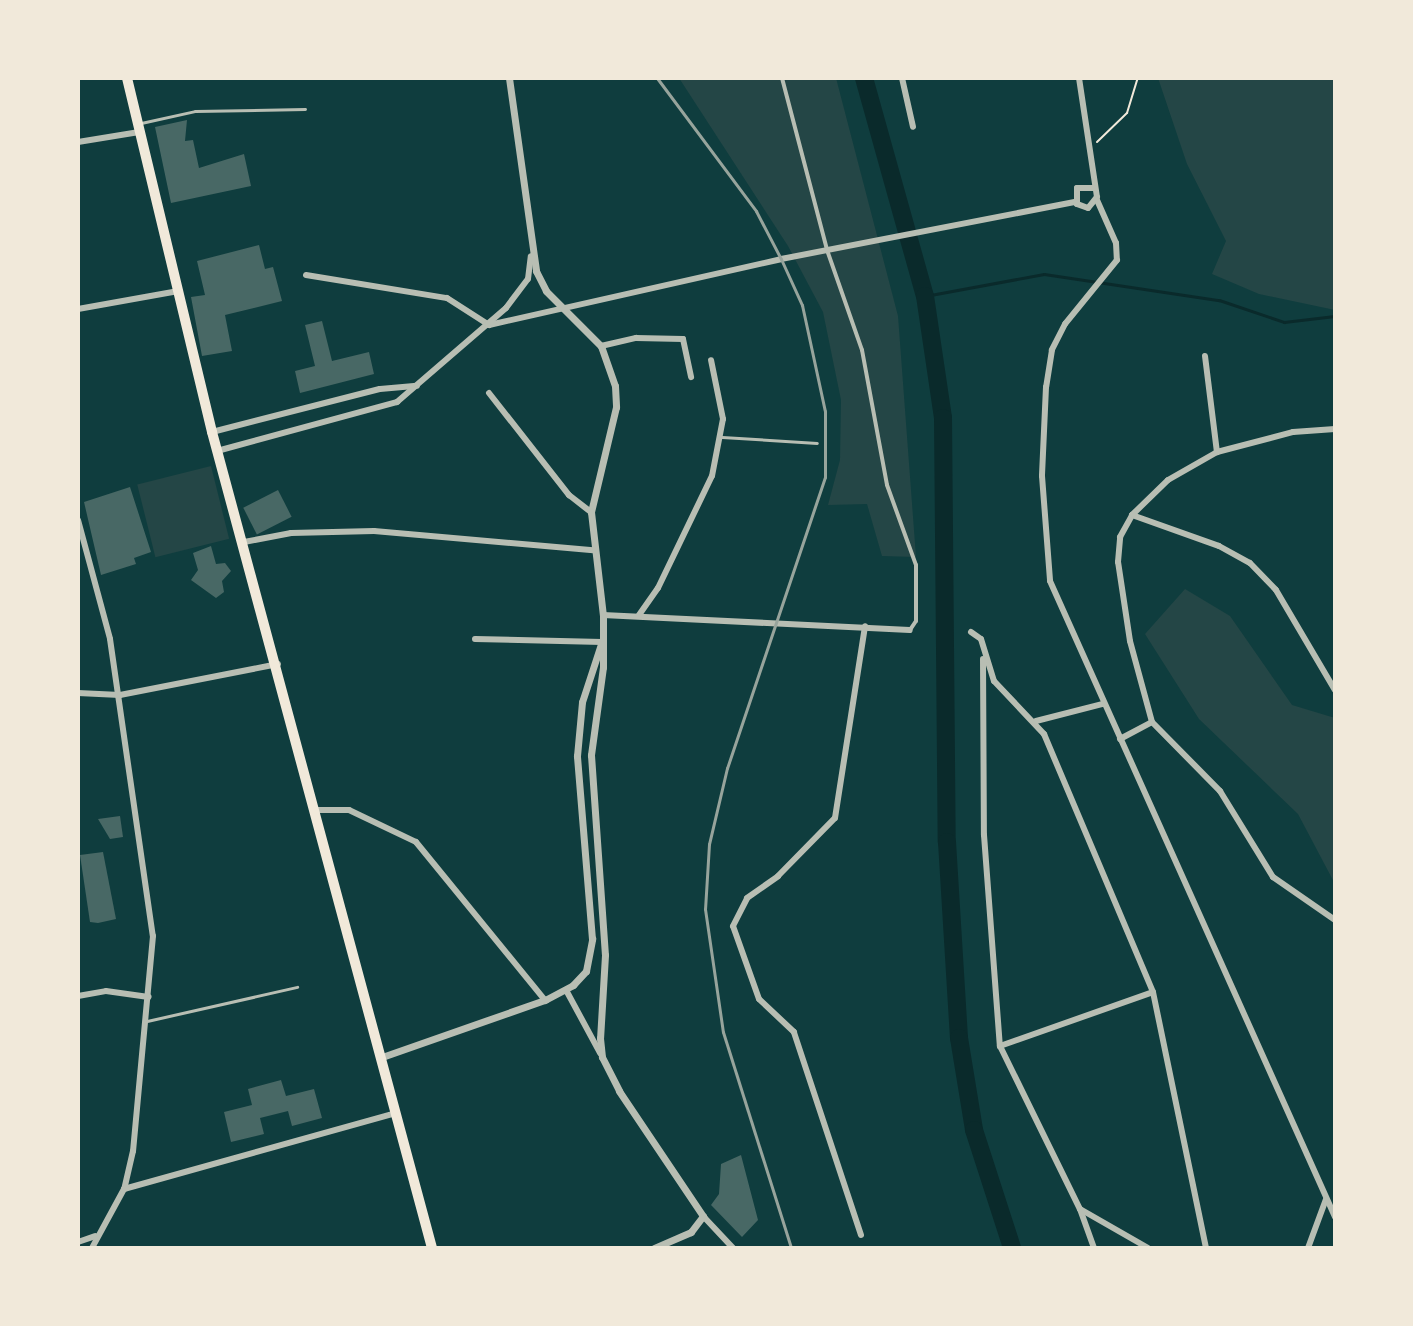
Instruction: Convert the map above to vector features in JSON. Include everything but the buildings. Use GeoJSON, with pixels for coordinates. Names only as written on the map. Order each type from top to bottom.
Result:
{"type":"FeatureCollection","features":[{"type":"Feature","properties":{"kind":"highway"},"geometry":{"type":"LineString","coordinates":[[127,78],[181,290],[212,432],[278,664],[432,1248]]}},
{"type":"Feature","properties":{"kind":"street"},"geometry":{"type":"LineString","coordinates":[[509,78],[531,256],[540,282],[601,346],[613,376],[616,407],[591,512],[593,550],[603,615],[591,755],[605,955],[602,1057]]}},
{"type":"Feature","properties":{"kind":"street"},"geometry":{"type":"LineString","coordinates":[[603,615],[910,630],[916,621],[916,565],[887,485],[862,350],[827,250],[782,78]]}},
{"type":"Feature","properties":{"kind":"street"},"geometry":{"type":"LineString","coordinates":[[902,78],[913,127]]}},
{"type":"Feature","properties":{"kind":"street"},"geometry":{"type":"LineString","coordinates":[[1079,78],[1094,188],[1118,252],[1104,280],[1093,290],[1052,350],[1042,476],[1050,581],[1102,704],[1335,1217]]}},
{"type":"Feature","properties":{"kind":"street"},"geometry":{"type":"LineString","coordinates":[[78,142],[138,128]]}},
{"type":"Feature","properties":{"kind":"street"},"geometry":{"type":"LineString","coordinates":[[306,275],[447,298],[489,325],[827,250],[1065,202],[1074,199],[1080,186],[1094,188]]}},
{"type":"Feature","properties":{"kind":"street"},"geometry":{"type":"LineString","coordinates":[[1074,199],[1088,208],[1097,200]]}},
{"type":"Feature","properties":{"kind":"street"},"geometry":{"type":"LineString","coordinates":[[217,451],[385,407],[417,386],[489,325],[521,291],[531,256]]}},
{"type":"Feature","properties":{"kind":"street"},"geometry":{"type":"LineString","coordinates":[[78,309],[181,290]]}},
{"type":"Feature","properties":{"kind":"street"},"geometry":{"type":"LineString","coordinates":[[601,346],[636,338],[683,339],[691,377]]}},
{"type":"Feature","properties":{"kind":"street"},"geometry":{"type":"LineString","coordinates":[[1205,356],[1217,452]]}},
{"type":"Feature","properties":{"kind":"street"},"geometry":{"type":"LineString","coordinates":[[639,615],[658,588],[701,500],[722,437],[711,360]]}},
{"type":"Feature","properties":{"kind":"street"},"geometry":{"type":"LineString","coordinates":[[212,432],[380,389],[417,386]]}},
{"type":"Feature","properties":{"kind":"street"},"geometry":{"type":"LineString","coordinates":[[489,393],[569,495],[591,512]]}},
{"type":"Feature","properties":{"kind":"street"},"geometry":{"type":"LineString","coordinates":[[1335,429],[1293,432],[1217,452],[1168,480],[1132,515],[1120,537],[1118,562],[1130,641],[1152,722],[1220,791],[1273,877],[1335,920]]}},
{"type":"Feature","properties":{"kind":"street"},"geometry":{"type":"LineString","coordinates":[[1132,515],[1219,546],[1250,563],[1276,590],[1335,690]]}},
{"type":"Feature","properties":{"kind":"street"},"geometry":{"type":"LineString","coordinates":[[78,520],[99,588],[120,695],[152,912],[149,997],[136,1134],[124,1189],[95,1236],[92,1248]]}},
{"type":"Feature","properties":{"kind":"street"},"geometry":{"type":"LineString","coordinates":[[244,542],[291,533],[374,531],[593,550]]}},
{"type":"Feature","properties":{"kind":"street"},"geometry":{"type":"LineString","coordinates":[[861,1235],[794,1032],[759,999],[733,926],[747,898],[778,876],[835,818],[865,626]]}},
{"type":"Feature","properties":{"kind":"street"},"geometry":{"type":"LineString","coordinates":[[971,632],[981,639],[983,657],[984,835],[1000,1046],[1080,1209],[1094,1248]]}},
{"type":"Feature","properties":{"kind":"street"},"geometry":{"type":"LineString","coordinates":[[475,639],[602,642]]}},
{"type":"Feature","properties":{"kind":"street"},"geometry":{"type":"LineString","coordinates":[[382,1057],[545,1000],[566,990],[586,971],[592,950],[577,756],[582,702],[602,642]]}},
{"type":"Feature","properties":{"kind":"street"},"geometry":{"type":"LineString","coordinates":[[983,657],[1007,697],[1036,721],[1153,992],[1206,1248]]}},
{"type":"Feature","properties":{"kind":"street"},"geometry":{"type":"LineString","coordinates":[[78,693],[120,695],[278,664]]}},
{"type":"Feature","properties":{"kind":"street"},"geometry":{"type":"LineString","coordinates":[[1036,721],[1102,704]]}},
{"type":"Feature","properties":{"kind":"street"},"geometry":{"type":"LineString","coordinates":[[1120,739],[1152,722]]}},
{"type":"Feature","properties":{"kind":"street"},"geometry":{"type":"LineString","coordinates":[[317,810],[349,810],[416,842],[545,1000]]}},
{"type":"Feature","properties":{"kind":"street"},"geometry":{"type":"LineString","coordinates":[[566,990],[619,1091],[703,1216],[733,1248]]}},
{"type":"Feature","properties":{"kind":"street"},"geometry":{"type":"LineString","coordinates":[[78,996],[106,991],[149,997]]}},
{"type":"Feature","properties":{"kind":"street"},"geometry":{"type":"LineString","coordinates":[[1000,1046],[1153,992]]}},
{"type":"Feature","properties":{"kind":"street"},"geometry":{"type":"LineString","coordinates":[[124,1189],[396,1113]]}},
{"type":"Feature","properties":{"kind":"street"},"geometry":{"type":"LineString","coordinates":[[1308,1248],[1326,1199]]}},
{"type":"Feature","properties":{"kind":"street"},"geometry":{"type":"LineString","coordinates":[[1080,1209],[1148,1248]]}},
{"type":"Feature","properties":{"kind":"street"},"geometry":{"type":"LineString","coordinates":[[654,1248],[691,1232],[703,1216]]}},
{"type":"Feature","properties":{"kind":"street"},"geometry":{"type":"LineString","coordinates":[[78,1242],[95,1236]]}},
{"type":"Feature","properties":{"kind":"lane"},"geometry":{"type":"LineString","coordinates":[[138,128],[195,111],[305,109]]}},
{"type":"Feature","properties":{"kind":"lane"},"geometry":{"type":"LineString","coordinates":[[722,437],[817,443]]}},
{"type":"Feature","properties":{"kind":"lane"},"geometry":{"type":"LineString","coordinates":[[147,1021],[297,987]]}},
{"type":"Feature","properties":{"kind":"path"},"geometry":{"type":"LineString","coordinates":[[1088,151],[1127,113],[1138,78]]}},
{"type":"Feature","properties":{"kind":"shaded area"},"geometry":{"type":"Polygon","coordinates":[[[679,78],[836,78],[898,316],[916,557],[882,556],[867,504],[828,505],[840,460],[841,400],[823,312],[788,246],[679,78]]]}},
{"type":"Feature","properties":{"kind":"shaded area"},"geometry":{"type":"Polygon","coordinates":[[[1158,78],[1335,78],[1335,310],[1259,294],[1212,274],[1226,241],[1187,164],[1158,78]]]}},
{"type":"Feature","properties":{"kind":"shaded area"},"geometry":{"type":"Polygon","coordinates":[[[211,466],[229,539],[155,557],[137,484],[211,466]]]}},
{"type":"Feature","properties":{"kind":"shaded area"},"geometry":{"type":"Polygon","coordinates":[[[1185,589],[1230,616],[1292,705],[1335,718],[1335,884],[1298,814],[1199,719],[1145,634],[1185,589]]]}},
{"type":"Feature","properties":{"kind":"waterway"},"geometry":{"type":"LineString","coordinates":[[864,78],[925,296],[943,418],[947,842],[959,1038],[974,1130],[1012,1248]]}},
{"type":"Feature","properties":{"kind":"waterway"},"geometry":{"type":"LineString","coordinates":[[925,296],[1044,274],[1219,300],[1284,322],[1335,316]]}},
{"type":"Feature","properties":{"kind":"railway"},"geometry":{"type":"LineString","coordinates":[[657,78],[756,211],[781,259],[802,305],[825,411],[825,477],[727,768],[709,844],[705,909],[723,1032],[791,1248]]}}]}
